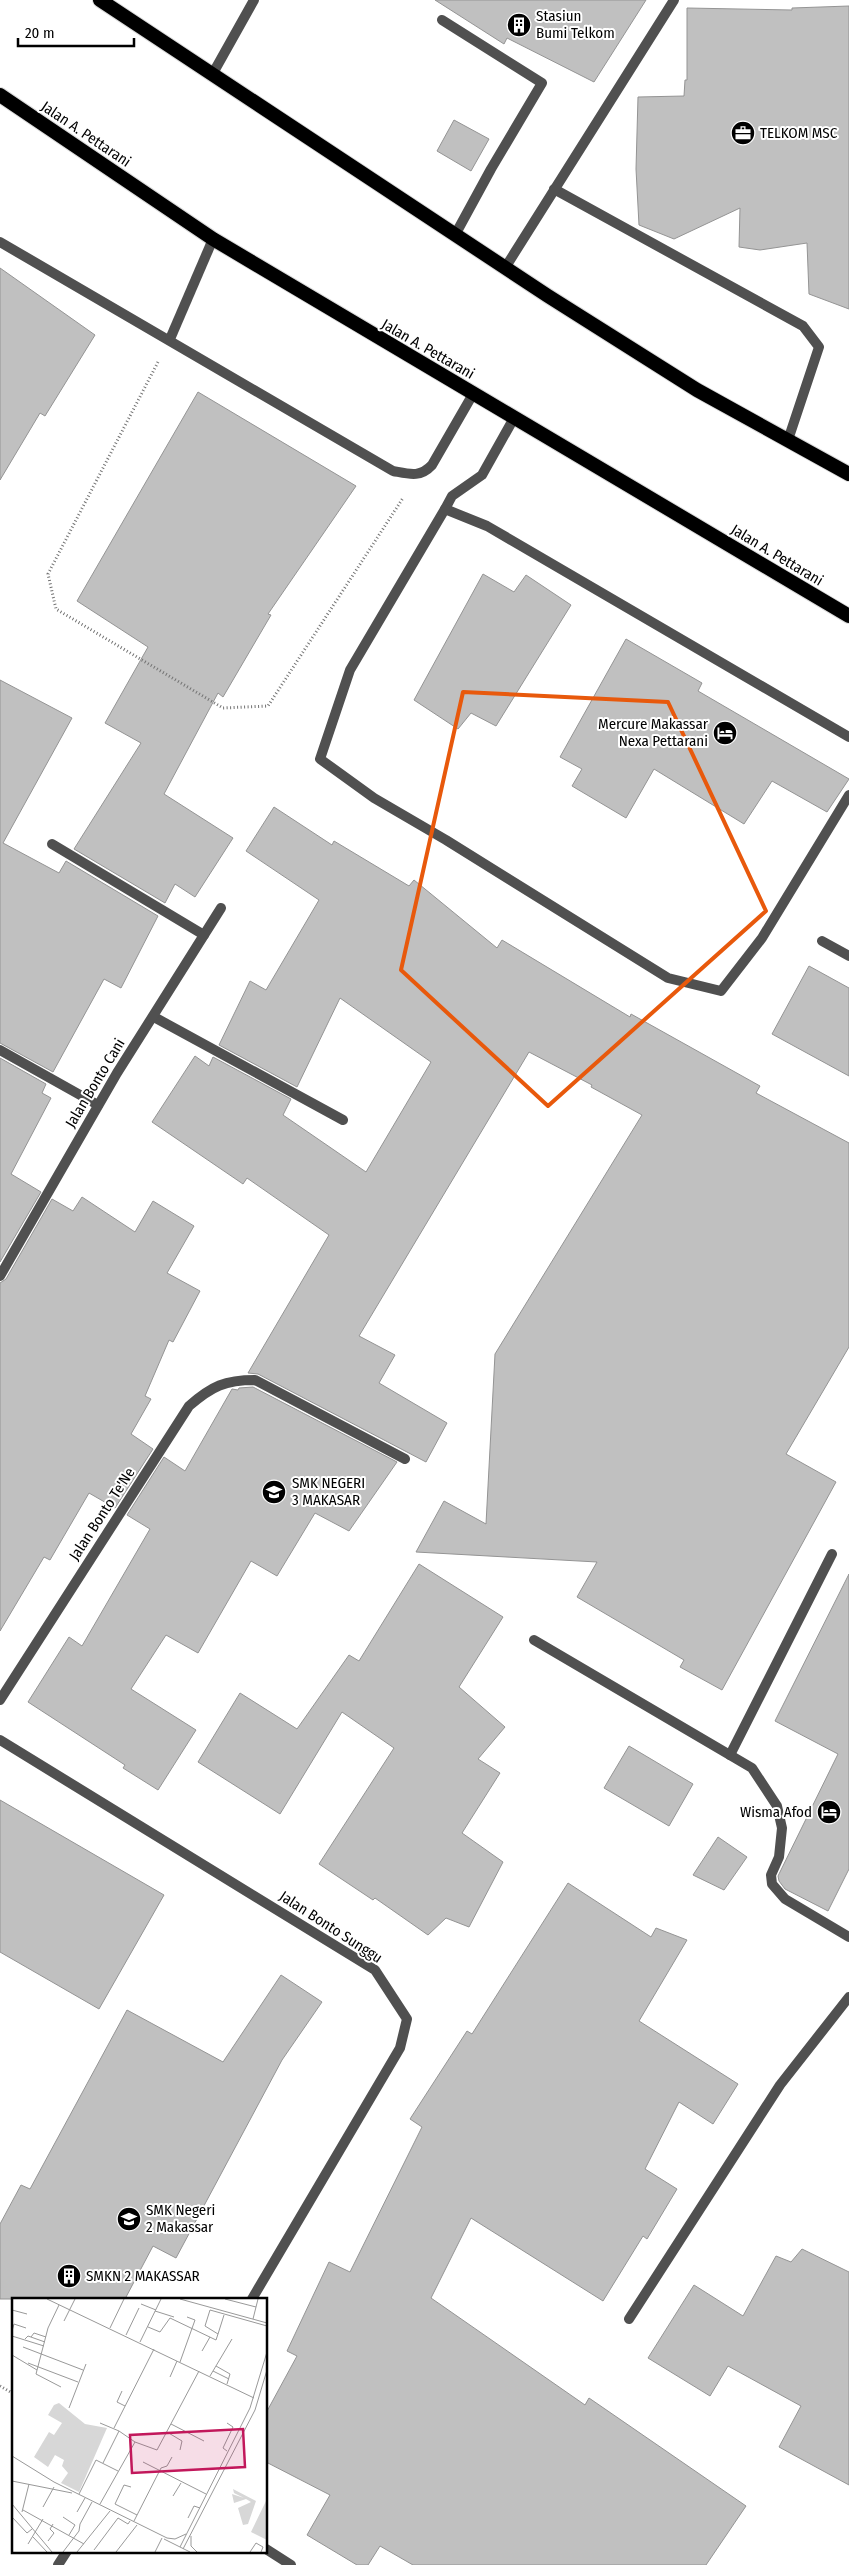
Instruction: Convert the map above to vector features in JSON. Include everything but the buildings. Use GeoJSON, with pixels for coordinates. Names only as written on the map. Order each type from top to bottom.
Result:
{"type":"FeatureCollection","features":[{"type":"Feature","properties":{"kind":"highway"},"geometry":{"type":"LineString","coordinates":[[100,0],[455,236],[697,390],[849,474]]}},
{"type":"Feature","properties":{"kind":"highway","name":"Jalan A. Pettarani"},"geometry":{"type":"LineString","coordinates":[[0,96],[213,240],[849,616]]}},
{"type":"Feature","properties":{"kind":"street"},"geometry":{"type":"LineString","coordinates":[[212,75],[254,0]]}},
{"type":"Feature","properties":{"kind":"street"},"geometry":{"type":"LineString","coordinates":[[506,268],[674,0]]}},
{"type":"Feature","properties":{"kind":"street"},"geometry":{"type":"LineString","coordinates":[[442,20],[542,83],[491,168],[455,236]]}},
{"type":"Feature","properties":{"kind":"street"},"geometry":{"type":"LineString","coordinates":[[554,189],[803,326],[819,346],[788,440]]}},
{"type":"Feature","properties":{"kind":"street"},"geometry":{"type":"LineString","coordinates":[[170,340],[213,240]]}},
{"type":"Feature","properties":{"kind":"street"},"geometry":{"type":"LineString","coordinates":[[0,242],[393,471],[418,475],[425,472],[432,465],[473,394]]}},
{"type":"Feature","properties":{"kind":"street"},"geometry":{"type":"LineString","coordinates":[[514,418],[482,475],[452,496],[350,670],[320,760],[374,798],[446,840],[668,978],[721,991],[762,938],[849,795]]}},
{"type":"Feature","properties":{"kind":"street"},"geometry":{"type":"LineString","coordinates":[[445,509],[487,526],[849,737]]}},
{"type":"Feature","properties":{"kind":"street"},"geometry":{"type":"LineString","coordinates":[[52,844],[204,935]]}},
{"type":"Feature","properties":{"kind":"street","name":"Jalan Bonto Cani"},"geometry":{"type":"LineString","coordinates":[[0,1276],[98,1105],[220,908]]}},
{"type":"Feature","properties":{"kind":"street"},"geometry":{"type":"LineString","coordinates":[[822,941],[849,956]]}},
{"type":"Feature","properties":{"kind":"street"},"geometry":{"type":"LineString","coordinates":[[154,1017],[344,1120]]}},
{"type":"Feature","properties":{"kind":"street"},"geometry":{"type":"LineString","coordinates":[[0,1050],[98,1105]]}},
{"type":"Feature","properties":{"kind":"street","name":"Jalan Bonto Te'Ne"},"geometry":{"type":"LineString","coordinates":[[0,1700],[189,1406],[204,1392],[232,1380],[255,1380],[405,1459]]}},
{"type":"Feature","properties":{"kind":"street"},"geometry":{"type":"LineString","coordinates":[[730,1755],[832,1554]]}},
{"type":"Feature","properties":{"kind":"street"},"geometry":{"type":"LineString","coordinates":[[534,1640],[752,1768],[777,1806],[782,1828],[779,1857],[771,1875],[776,1889],[785,1899],[849,1937]]}},
{"type":"Feature","properties":{"kind":"street","name":"Jalan Bonto Sunggu"},"geometry":{"type":"LineString","coordinates":[[0,1740],[375,1970],[407,2019],[400,2048],[253,2298]]}},
{"type":"Feature","properties":{"kind":"street"},"geometry":{"type":"LineString","coordinates":[[629,2319],[780,2085],[849,1997]]}},
{"type":"Feature","properties":{"kind":"street"},"geometry":{"type":"LineString","coordinates":[[268,2550],[291,2565]]}},
{"type":"Feature","properties":{"kind":"street"},"geometry":{"type":"LineString","coordinates":[[58,2565],[66,2552]]}},
{"type":"Feature","properties":{"kind":"path"},"geometry":{"type":"LineString","coordinates":[[170,340],[48,574],[56,609],[223,708],[268,706],[418,475]]}},
{"type":"Feature","properties":{"kind":"path"},"geometry":{"type":"LineString","coordinates":[[0,2386],[12,2393]]}},
{"type":"Feature","properties":{"kind":"highlighted area"},"geometry":{"type":"Polygon","coordinates":[[[463,692],[668,702],[766,911],[548,1106],[401,970],[463,692]]]}},
{"type":"Feature","properties":{"kind":"place","name":"Stasiun Bumi Telkom"},"geometry":{"type":"Point","coordinates":[519,25]}},
{"type":"Feature","properties":{"kind":"place","name":"TELKOM MSC"},"geometry":{"type":"Point","coordinates":[743,133]}},
{"type":"Feature","properties":{"kind":"place","name":"Mercure Makassar Nexa Pettarani"},"geometry":{"type":"Point","coordinates":[725,733]}},
{"type":"Feature","properties":{"kind":"place","name":"SMK NEGERI 3 MAKASAR"},"geometry":{"type":"Point","coordinates":[274,1492]}},
{"type":"Feature","properties":{"kind":"place","name":"Wisma Afod"},"geometry":{"type":"Point","coordinates":[829,1812]}},
{"type":"Feature","properties":{"kind":"place","name":"SMK Negeri 2 Makassar"},"geometry":{"type":"Point","coordinates":[129,2219]}},
{"type":"Feature","properties":{"kind":"place","name":"SMKN 2 MAKASSAR"},"geometry":{"type":"Point","coordinates":[69,2276]}}]}
